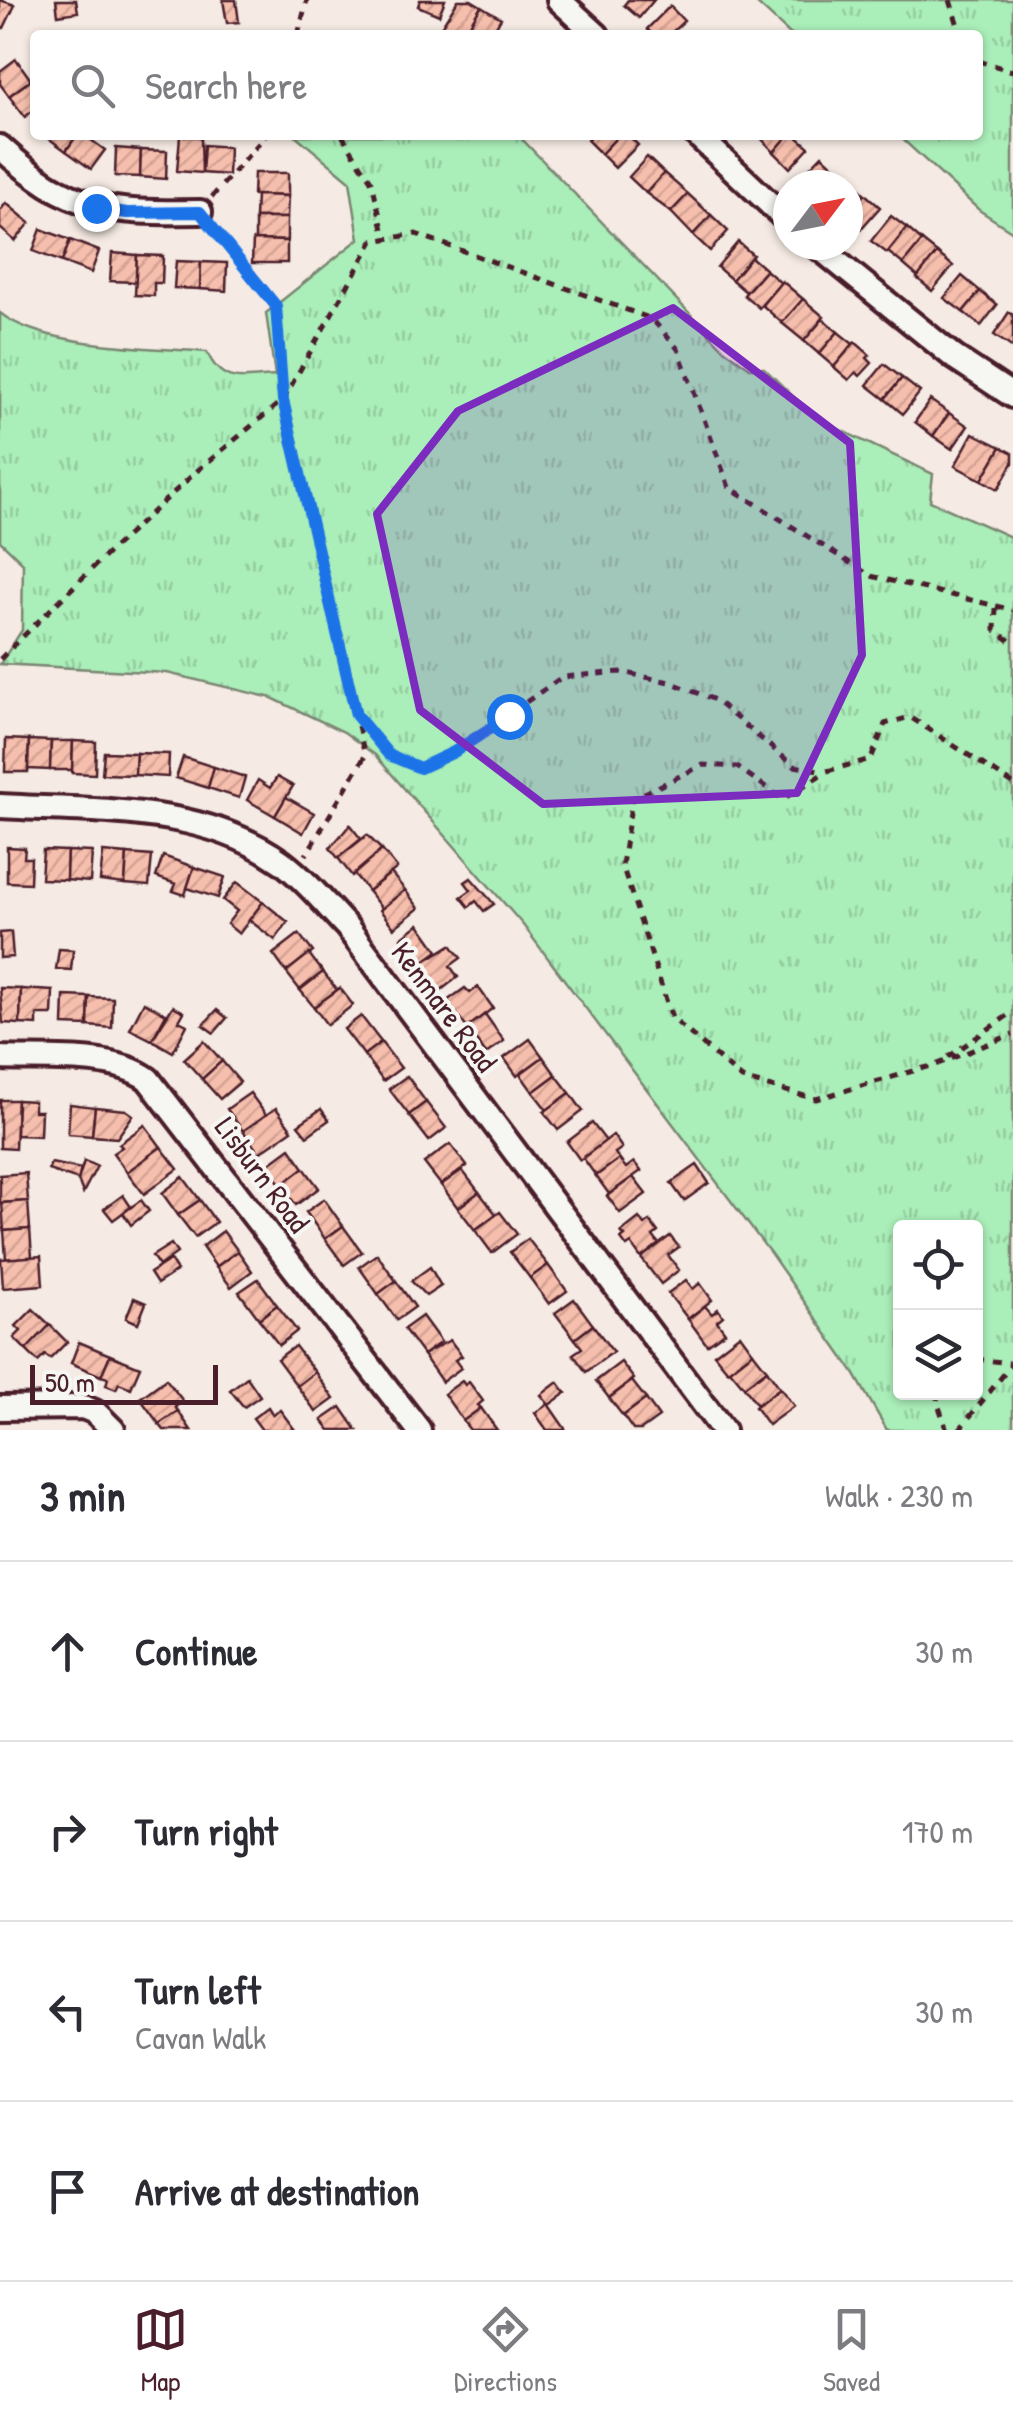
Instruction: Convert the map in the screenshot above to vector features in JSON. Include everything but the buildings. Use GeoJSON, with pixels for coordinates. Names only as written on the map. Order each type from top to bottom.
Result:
{"type":"FeatureCollection","features":[{"type":"Feature","properties":{"kind":"street"},"geometry":{"type":"LineString","coordinates":[[559,0],[592,30]]}},
{"type":"Feature","properties":{"kind":"street"},"geometry":{"type":"LineString","coordinates":[[702,140],[773,206]]}},
{"type":"Feature","properties":{"kind":"street"},"geometry":{"type":"LineString","coordinates":[[0,147],[49,187],[96,208],[127,213],[200,212]]}},
{"type":"Feature","properties":{"kind":"street"},"geometry":{"type":"LineString","coordinates":[[834,260],[954,358],[1013,396]]}},
{"type":"Feature","properties":{"kind":"street","name":"Kenmare Road"},"geometry":{"type":"LineString","coordinates":[[0,806],[184,819],[247,842],[295,873],[347,927],[724,1430]]}},
{"type":"Feature","properties":{"kind":"street","name":"Lisburn Road"},"geometry":{"type":"LineString","coordinates":[[0,1058],[112,1064],[148,1079],[418,1430]]}},
{"type":"Feature","properties":{"kind":"street"},"geometry":{"type":"LineString","coordinates":[[0,1408],[83,1407],[113,1430]]}},
{"type":"Feature","properties":{"kind":"path"},"geometry":{"type":"LineString","coordinates":[[299,30],[307,0]]}},
{"type":"Feature","properties":{"kind":"path"},"geometry":{"type":"LineString","coordinates":[[950,0],[959,30]]}},
{"type":"Feature","properties":{"kind":"path"},"geometry":{"type":"LineString","coordinates":[[983,62],[1013,71]]}},
{"type":"Feature","properties":{"kind":"path"},"geometry":{"type":"LineString","coordinates":[[262,140],[200,212],[276,306],[283,400],[365,756],[295,873]]}},
{"type":"Feature","properties":{"kind":"path"},"geometry":{"type":"LineString","coordinates":[[345,140],[372,182],[385,238]]}},
{"type":"Feature","properties":{"kind":"path"},"geometry":{"type":"LineString","coordinates":[[0,659],[197,471],[283,400],[373,241],[416,234],[652,319],[678,349],[729,487],[871,576],[1013,610]]}},
{"type":"Feature","properties":{"kind":"path"},"geometry":{"type":"LineString","coordinates":[[996,608],[995,630],[1013,643]]}},
{"type":"Feature","properties":{"kind":"path"},"geometry":{"type":"LineString","coordinates":[[356,715],[389,755],[420,768],[454,752],[562,678],[621,672],[670,682],[715,700],[794,766],[827,771]]}},
{"type":"Feature","properties":{"kind":"path"},"geometry":{"type":"LineString","coordinates":[[1013,784],[910,718],[885,724],[870,760],[827,771],[783,799],[737,767],[703,765],[632,799],[622,865],[672,1018],[742,1079],[816,1098],[938,1064],[1013,1034]]}},
{"type":"Feature","properties":{"kind":"path"},"geometry":{"type":"LineString","coordinates":[[938,1064],[1013,1012]]}},
{"type":"Feature","properties":{"kind":"path"},"geometry":{"type":"LineString","coordinates":[[983,1360],[1013,1363]]}},
{"type":"Feature","properties":{"kind":"path"},"geometry":{"type":"LineString","coordinates":[[958,1430],[1013,1363]]}},
{"type":"Feature","properties":{"kind":"path"},"geometry":{"type":"LineString","coordinates":[[937,1400],[947,1430]]}},
{"type":"Feature","properties":{"kind":"highlighted area"},"geometry":{"type":"Polygon","coordinates":[[[673,308],[850,443],[862,655],[797,793],[543,804],[420,710],[377,514],[458,411],[673,308]]]}},
{"type":"Feature","properties":{"kind":"green space"},"geometry":{"type":"Polygon","coordinates":[[[753,0],[1013,0],[1013,232],[979,210],[903,140],[983,140],[983,30],[786,30],[753,0]]]}},
{"type":"Feature","properties":{"kind":"green space"},"geometry":{"type":"Polygon","coordinates":[[[301,140],[523,140],[725,350],[750,368],[764,368],[815,418],[933,474],[930,501],[1013,538],[1013,1430],[887,1430],[854,1373],[771,1254],[523,925],[375,755],[344,732],[272,698],[167,673],[0,664],[22,630],[23,563],[0,541],[0,313],[19,325],[70,339],[207,352],[219,370],[243,378],[275,376],[266,313],[359,239],[350,181],[301,140]]]}},
{"type":"Feature","properties":{"kind":"route"},"geometry":{"type":"LineString","coordinates":[[96,208],[127,213],[200,212],[276,306],[283,400],[356,715],[389,755],[420,768],[454,752],[509,716]]}}]}
